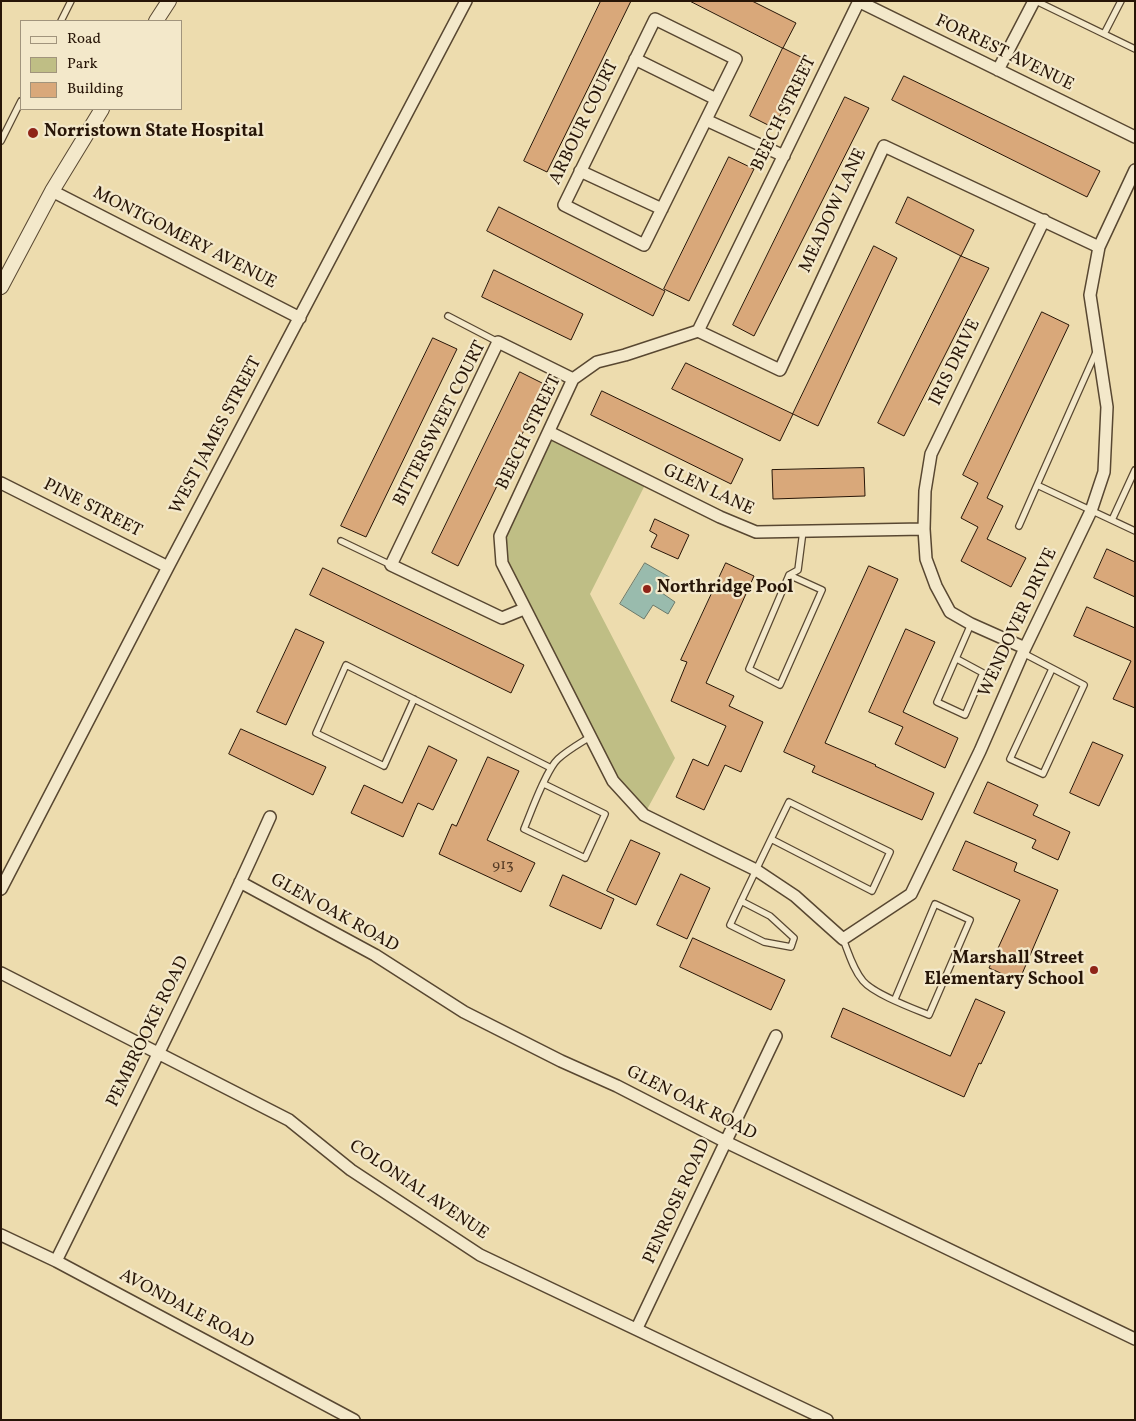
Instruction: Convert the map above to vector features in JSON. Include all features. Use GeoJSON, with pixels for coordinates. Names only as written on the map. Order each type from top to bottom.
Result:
{"type":"FeatureCollection","features":[{"type":"Feature","properties":{"kind":"street"},"geometry":{"type":"LineString","coordinates":[[157,20],[169,1]]}},
{"type":"Feature","properties":{"kind":"street","name":"WEST JAMES STREET"},"geometry":{"type":"LineString","coordinates":[[1,889],[168,566],[466,1]]}},
{"type":"Feature","properties":{"kind":"street","name":"FORREST AVENUE"},"geometry":{"type":"LineString","coordinates":[[858,1],[1135,137]]}},
{"type":"Feature","properties":{"kind":"street","name":"BEECH STREET"},"geometry":{"type":"LineString","coordinates":[[756,870],[644,815],[613,781],[502,564],[500,536],[573,379],[597,362],[625,355],[698,331],[858,1]]}},
{"type":"Feature","properties":{"kind":"street"},"geometry":{"type":"LineString","coordinates":[[998,70],[1035,1]]}},
{"type":"Feature","properties":{"kind":"street","name":"ARBOUR COURT"},"geometry":{"type":"LineString","coordinates":[[655,19],[736,59],[644,245],[564,205],[635,59],[655,19]]}},
{"type":"Feature","properties":{"kind":"street"},"geometry":{"type":"LineString","coordinates":[[635,59],[716,100]]}},
{"type":"Feature","properties":{"kind":"street"},"geometry":{"type":"LineString","coordinates":[[1,287],[52,191],[101,110]]}},
{"type":"Feature","properties":{"kind":"street"},"geometry":{"type":"LineString","coordinates":[[706,120],[784,156]]}},
{"type":"Feature","properties":{"kind":"street","name":"MEADOW LANE"},"geometry":{"type":"LineString","coordinates":[[698,331],[780,370],[884,146],[1099,247]]}},
{"type":"Feature","properties":{"kind":"street","name":"WENDOVER DRIVE"},"geometry":{"type":"LineString","coordinates":[[843,939],[911,894],[980,751],[1024,651],[1091,511],[1104,472],[1107,407],[1090,295],[1099,247],[1135,170]]}},
{"type":"Feature","properties":{"kind":"street"},"geometry":{"type":"LineString","coordinates":[[580,171],[662,209]]}},
{"type":"Feature","properties":{"kind":"street","name":"MONTGOMERY AVENUE"},"geometry":{"type":"LineString","coordinates":[[52,191],[300,318]]}},
{"type":"Feature","properties":{"kind":"street","name":"IRIS DRIVE"},"geometry":{"type":"LineString","coordinates":[[1024,651],[950,612],[936,586],[926,559],[924,529],[925,491],[932,454],[1044,220]]}},
{"type":"Feature","properties":{"kind":"street","name":"BITTERSWEET COURT"},"geometry":{"type":"LineString","coordinates":[[391,565],[498,342],[573,379]]}},
{"type":"Feature","properties":{"kind":"street","name":"GLEN LANE"},"geometry":{"type":"LineString","coordinates":[[549,432],[720,517],[756,532],[924,529]]}},
{"type":"Feature","properties":{"kind":"street","name":"PINE STREET"},"geometry":{"type":"LineString","coordinates":[[1,483],[168,566]]}},
{"type":"Feature","properties":{"kind":"street"},"geometry":{"type":"LineString","coordinates":[[391,565],[502,618],[524,609]]}},
{"type":"Feature","properties":{"kind":"street","name":"PEMBROOKE ROAD"},"geometry":{"type":"LineString","coordinates":[[56,1261],[158,1054],[270,817]]}},
{"type":"Feature","properties":{"kind":"street"},"geometry":{"type":"LineString","coordinates":[[756,870],[795,896],[843,939]]}},
{"type":"Feature","properties":{"kind":"street","name":"GLEN OAK ROAD"},"geometry":{"type":"LineString","coordinates":[[240,882],[375,955],[464,1012],[561,1061],[617,1086],[726,1142],[1135,1339]]}},
{"type":"Feature","properties":{"kind":"street","name":"COLONIAL AVENUE"},"geometry":{"type":"LineString","coordinates":[[1,973],[289,1120],[350,1170],[480,1255],[827,1420]]}},
{"type":"Feature","properties":{"kind":"street","name":"PENROSE ROAD"},"geometry":{"type":"LineString","coordinates":[[637,1328],[776,1036]]}},
{"type":"Feature","properties":{"kind":"street","name":"AVONDALE ROAD"},"geometry":{"type":"LineString","coordinates":[[1,1234],[56,1261],[354,1420]]}},
{"type":"Feature","properties":{"kind":"lane"},"geometry":{"type":"LineString","coordinates":[[62,20],[71,1]]}},
{"type":"Feature","properties":{"kind":"lane"},"geometry":{"type":"LineString","coordinates":[[1035,1],[1135,49]]}},
{"type":"Feature","properties":{"kind":"lane"},"geometry":{"type":"LineString","coordinates":[[1104,34],[1121,1]]}},
{"type":"Feature","properties":{"kind":"lane"},"geometry":{"type":"LineString","coordinates":[[1,141],[20,103]]}},
{"type":"Feature","properties":{"kind":"lane"},"geometry":{"type":"LineString","coordinates":[[448,316],[498,342]]}},
{"type":"Feature","properties":{"kind":"lane"},"geometry":{"type":"LineString","coordinates":[[1019,526],[1097,350]]}},
{"type":"Feature","properties":{"kind":"lane"},"geometry":{"type":"LineString","coordinates":[[1112,520],[1135,470]]}},
{"type":"Feature","properties":{"kind":"lane"},"geometry":{"type":"LineString","coordinates":[[1037,485],[1135,531]]}},
{"type":"Feature","properties":{"kind":"lane"},"geometry":{"type":"LineString","coordinates":[[789,575],[822,590],[780,685],[749,669],[789,575],[798,570],[803,531]]}},
{"type":"Feature","properties":{"kind":"lane"},"geometry":{"type":"LineString","coordinates":[[341,541],[391,565]]}},
{"type":"Feature","properties":{"kind":"lane"},"geometry":{"type":"LineString","coordinates":[[957,659],[983,673],[965,715],[937,702],[971,624]]}},
{"type":"Feature","properties":{"kind":"lane"},"geometry":{"type":"LineString","coordinates":[[1024,651],[1052,669],[1084,685],[1043,774],[1010,759],[1052,669]]}},
{"type":"Feature","properties":{"kind":"lane"},"geometry":{"type":"LineString","coordinates":[[414,699],[384,766],[316,733],[346,665],[414,699],[551,768]]}},
{"type":"Feature","properties":{"kind":"lane"},"geometry":{"type":"LineString","coordinates":[[544,784],[605,814],[585,858],[524,829],[551,768],[569,750],[590,737]]}},
{"type":"Feature","properties":{"kind":"lane"},"geometry":{"type":"LineString","coordinates":[[741,901],[770,916],[794,938],[791,947],[764,942],[730,925],[741,901],[771,839],[789,802],[890,852],[872,891],[771,839]]}},
{"type":"Feature","properties":{"kind":"lane"},"geometry":{"type":"LineString","coordinates":[[843,939],[852,963],[864,982],[871,988],[929,1015],[970,920],[935,904],[895,999]]}},
{"type":"Feature","properties":{"kind":"green space"},"geometry":{"type":"Polygon","coordinates":[[[549,432],[647,481],[590,594],[675,758],[644,815],[613,781],[502,563],[500,536],[549,432]]]}},
{"type":"Feature","properties":{"kind":"shaded area","name":"Northridge Pool"},"geometry":{"type":"Polygon","coordinates":[[[645,563],[671,578],[662,593],[675,602],[668,614],[653,605],[644,619],[620,604],[645,563]]]}},
{"type":"Feature","properties":{"kind":"building"},"geometry":{"type":"Polygon","coordinates":[[[601,1],[631,1],[547,172],[524,161],[601,1]]]}},
{"type":"Feature","properties":{"kind":"building"},"geometry":{"type":"Polygon","coordinates":[[[690,1],[752,1],[796,23],[783,48],[690,1]]]}},
{"type":"Feature","properties":{"kind":"building"},"geometry":{"type":"Polygon","coordinates":[[[783,48],[807,60],[774,128],[750,116],[783,48]]]}},
{"type":"Feature","properties":{"kind":"building"},"geometry":{"type":"Polygon","coordinates":[[[904,76],[1100,171],[1087,197],[892,100],[904,76]]]}},
{"type":"Feature","properties":{"kind":"building"},"geometry":{"type":"Polygon","coordinates":[[[845,97],[869,108],[754,336],[733,325],[845,97]]]}},
{"type":"Feature","properties":{"kind":"building"},"geometry":{"type":"Polygon","coordinates":[[[729,157],[754,169],[689,301],[664,289],[729,157]]]}},
{"type":"Feature","properties":{"kind":"building"},"geometry":{"type":"Polygon","coordinates":[[[908,197],[974,230],[961,256],[896,223],[908,197]]]}},
{"type":"Feature","properties":{"kind":"building"},"geometry":{"type":"Polygon","coordinates":[[[499,207],[665,291],[653,316],[487,231],[499,207]]]}},
{"type":"Feature","properties":{"kind":"building"},"geometry":{"type":"Polygon","coordinates":[[[874,246],[897,258],[818,426],[793,414],[874,246]]]}},
{"type":"Feature","properties":{"kind":"building"},"geometry":{"type":"Polygon","coordinates":[[[961,256],[989,268],[904,436],[878,423],[961,256]]]}},
{"type":"Feature","properties":{"kind":"building"},"geometry":{"type":"Polygon","coordinates":[[[494,270],[583,314],[571,340],[482,297],[494,270]]]}},
{"type":"Feature","properties":{"kind":"building"},"geometry":{"type":"Polygon","coordinates":[[[1042,312],[1069,325],[987,498],[1003,506],[987,539],[1026,558],[1011,587],[961,561],[978,527],[961,518],[978,483],[963,475],[1042,312]]]}},
{"type":"Feature","properties":{"kind":"building"},"geometry":{"type":"Polygon","coordinates":[[[433,338],[457,349],[366,537],[341,526],[433,338]]]}},
{"type":"Feature","properties":{"kind":"building"},"geometry":{"type":"Polygon","coordinates":[[[686,363],[793,414],[780,441],[672,389],[686,363]]]}},
{"type":"Feature","properties":{"kind":"building"},"geometry":{"type":"Polygon","coordinates":[[[520,372],[546,385],[458,566],[432,553],[520,372]]]}},
{"type":"Feature","properties":{"kind":"building"},"geometry":{"type":"Polygon","coordinates":[[[602,391],[743,459],[731,484],[591,415],[602,391]]]}},
{"type":"Feature","properties":{"kind":"building"},"geometry":{"type":"Polygon","coordinates":[[[864,468],[865,496],[773,499],[772,470],[864,468]]]}},
{"type":"Feature","properties":{"kind":"building"},"geometry":{"type":"Polygon","coordinates":[[[655,519],[689,535],[678,559],[651,547],[657,535],[650,531],[655,519]]]}},
{"type":"Feature","properties":{"kind":"building"},"geometry":{"type":"Polygon","coordinates":[[[1107,549],[1135,562],[1135,597],[1094,578],[1107,549]]]}},
{"type":"Feature","properties":{"kind":"building"},"geometry":{"type":"Polygon","coordinates":[[[726,563],[754,576],[706,683],[734,696],[729,706],[763,722],[741,772],[725,765],[704,810],[676,797],[693,759],[708,766],[726,726],[671,701],[687,662],[681,660],[726,563]]]}},
{"type":"Feature","properties":{"kind":"building"},"geometry":{"type":"Polygon","coordinates":[[[869,566],[898,579],[825,743],[934,793],[922,820],[812,772],[815,766],[784,752],[869,566]]]}},
{"type":"Feature","properties":{"kind":"building"},"geometry":{"type":"Polygon","coordinates":[[[323,568],[524,665],[511,693],[310,595],[323,568]]]}},
{"type":"Feature","properties":{"kind":"building"},"geometry":{"type":"Polygon","coordinates":[[[1087,607],[1135,628],[1135,708],[1113,699],[1131,661],[1074,636],[1087,607]]]}},
{"type":"Feature","properties":{"kind":"building"},"geometry":{"type":"Polygon","coordinates":[[[296,629],[324,642],[286,725],[257,712],[296,629]]]}},
{"type":"Feature","properties":{"kind":"building"},"geometry":{"type":"Polygon","coordinates":[[[906,629],[935,642],[903,712],[958,738],[945,768],[895,744],[903,727],[869,712],[906,629]]]}},
{"type":"Feature","properties":{"kind":"building"},"geometry":{"type":"Polygon","coordinates":[[[241,729],[326,767],[313,795],[229,754],[241,729]]]}},
{"type":"Feature","properties":{"kind":"building"},"geometry":{"type":"Polygon","coordinates":[[[1093,742],[1123,755],[1099,806],[1070,793],[1093,742]]]}},
{"type":"Feature","properties":{"kind":"building"},"geometry":{"type":"Polygon","coordinates":[[[429,746],[457,760],[433,810],[418,803],[403,837],[351,813],[364,785],[402,803],[429,746]]]}},
{"type":"Feature","properties":{"kind":"building"},"geometry":{"type":"Polygon","coordinates":[[[488,757],[519,771],[487,840],[535,863],[521,892],[439,854],[452,824],[456,826],[488,757]]]}},
{"type":"Feature","properties":{"kind":"building"},"geometry":{"type":"Polygon","coordinates":[[[988,782],[1038,805],[1033,815],[1070,832],[1058,860],[1032,848],[1036,840],[974,813],[988,782]]]}},
{"type":"Feature","properties":{"kind":"building"},"geometry":{"type":"Polygon","coordinates":[[[631,840],[660,853],[636,905],[607,891],[631,840]]]}},
{"type":"Feature","properties":{"kind":"building"},"geometry":{"type":"Polygon","coordinates":[[[966,841],[1017,863],[1014,871],[1058,890],[1019,981],[989,968],[1020,900],[953,870],[966,841]]]}},
{"type":"Feature","properties":{"kind":"building"},"geometry":{"type":"Polygon","coordinates":[[[681,874],[710,888],[687,939],[657,925],[681,874]]]}},
{"type":"Feature","properties":{"kind":"building"},"geometry":{"type":"Polygon","coordinates":[[[563,875],[614,899],[601,929],[550,906],[563,875]]]}},
{"type":"Feature","properties":{"kind":"building"},"geometry":{"type":"Polygon","coordinates":[[[693,938],[785,980],[771,1010],[680,967],[693,938]]]}},
{"type":"Feature","properties":{"kind":"building"},"geometry":{"type":"Polygon","coordinates":[[[976,999],[1005,1012],[964,1097],[831,1037],[843,1008],[950,1056],[976,999]]]}},
{"type":"Feature","properties":{"kind":"place","name":"Norristown State Hospital"},"geometry":{"type":"Point","coordinates":[33,133]}},
{"type":"Feature","properties":{"kind":"place","name":"Northridge Pool"},"geometry":{"type":"Point","coordinates":[647,589]}},
{"type":"Feature","properties":{"kind":"place","name":"Marshall Street Elementary School"},"geometry":{"type":"Point","coordinates":[1094,970]}}]}
